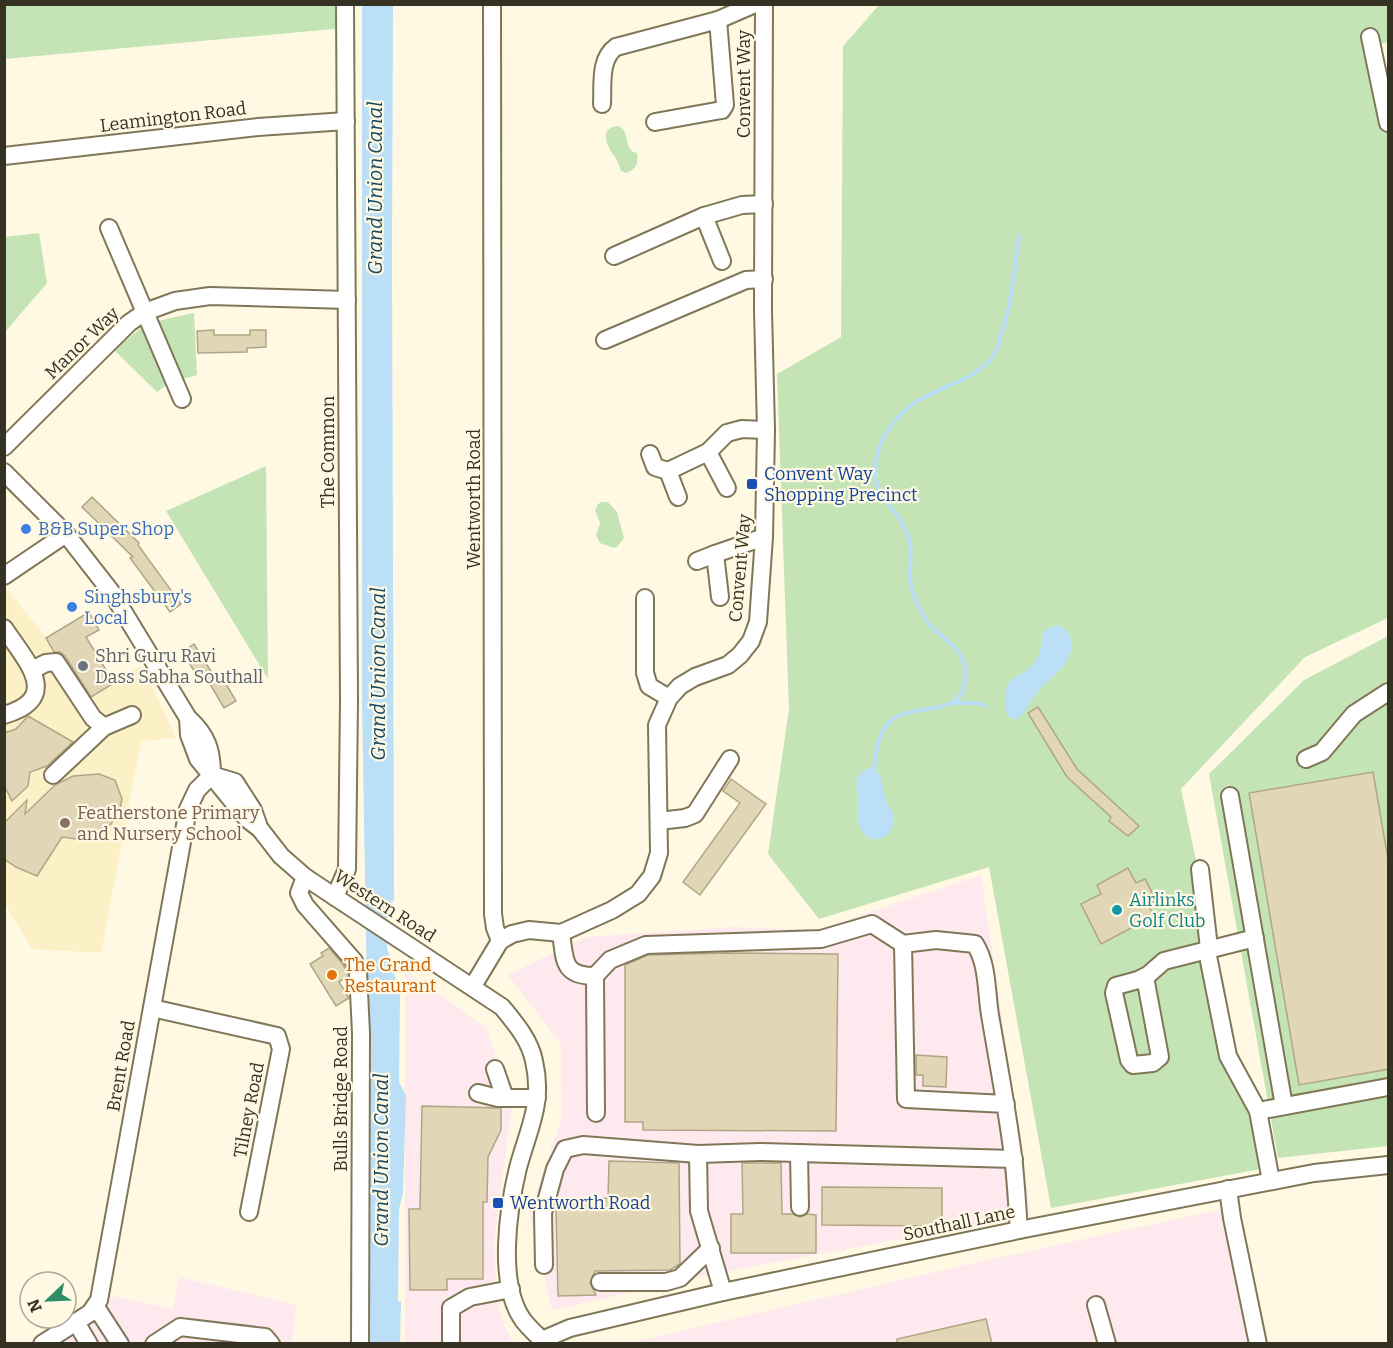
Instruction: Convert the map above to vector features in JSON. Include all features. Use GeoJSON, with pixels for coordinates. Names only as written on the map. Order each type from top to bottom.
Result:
{"type":"FeatureCollection","features":[{"type":"Feature","properties":{"kind":"street","name":"The Common"},"geometry":{"type":"LineString","coordinates":[[335,897],[347,869],[349,701],[345,4]]}},
{"type":"Feature","properties":{"kind":"street","name":"Wentworth Road"},"geometry":{"type":"LineString","coordinates":[[492,4],[493,914],[500,942]]}},
{"type":"Feature","properties":{"kind":"street"},"geometry":{"type":"LineString","coordinates":[[602,104],[605,60],[608,53],[616,47],[718,20],[755,4]]}},
{"type":"Feature","properties":{"kind":"street","name":"Convent Way"},"geometry":{"type":"LineString","coordinates":[[500,942],[512,934],[529,930],[561,933],[612,910],[638,894],[652,876],[659,853],[656,782],[657,725],[669,698],[680,686],[695,677],[728,664],[740,655],[751,641],[758,622],[764,537],[766,430],[764,4]]}},
{"type":"Feature","properties":{"kind":"street"},"geometry":{"type":"LineString","coordinates":[[655,122],[722,110],[724,105],[718,20]]}},
{"type":"Feature","properties":{"kind":"street"},"geometry":{"type":"LineString","coordinates":[[1370,37],[1389,123]]}},
{"type":"Feature","properties":{"kind":"street","name":"Leamington Road"},"geometry":{"type":"LineString","coordinates":[[4,156],[258,127],[346,121]]}},
{"type":"Feature","properties":{"kind":"street"},"geometry":{"type":"LineString","coordinates":[[614,256],[704,216],[742,205],[764,204]]}},
{"type":"Feature","properties":{"kind":"street"},"geometry":{"type":"LineString","coordinates":[[704,216],[722,261]]}},
{"type":"Feature","properties":{"kind":"street"},"geometry":{"type":"LineString","coordinates":[[109,228],[182,399]]}},
{"type":"Feature","properties":{"kind":"street"},"geometry":{"type":"LineString","coordinates":[[605,340],[746,280],[764,279]]}},
{"type":"Feature","properties":{"kind":"street","name":"Manor Way"},"geometry":{"type":"LineString","coordinates":[[4,447],[129,322],[145,312],[175,300],[210,296],[347,300]]}},
{"type":"Feature","properties":{"kind":"street"},"geometry":{"type":"LineString","coordinates":[[650,454],[655,466],[668,471],[708,452],[728,433],[742,429],[766,430]]}},
{"type":"Feature","properties":{"kind":"street"},"geometry":{"type":"LineString","coordinates":[[708,452],[727,489]]}},
{"type":"Feature","properties":{"kind":"street"},"geometry":{"type":"LineString","coordinates":[[668,471],[678,497]]}},
{"type":"Feature","properties":{"kind":"street"},"geometry":{"type":"LineString","coordinates":[[4,472],[66,534],[112,593],[188,718],[200,729],[212,756],[212,775]]}},
{"type":"Feature","properties":{"kind":"street"},"geometry":{"type":"LineString","coordinates":[[4,576],[66,534]]}},
{"type":"Feature","properties":{"kind":"street"},"geometry":{"type":"LineString","coordinates":[[697,561],[764,537]]}},
{"type":"Feature","properties":{"kind":"street"},"geometry":{"type":"LineString","coordinates":[[715,554],[720,597]]}},
{"type":"Feature","properties":{"kind":"street"},"geometry":{"type":"LineString","coordinates":[[645,598],[645,673],[650,686],[669,698]]}},
{"type":"Feature","properties":{"kind":"street"},"geometry":{"type":"LineString","coordinates":[[4,628],[32,670],[37,688],[34,698],[21,710],[4,715]]}},
{"type":"Feature","properties":{"kind":"street"},"geometry":{"type":"LineString","coordinates":[[32,670],[46,663],[56,662],[93,718],[104,727]]}},
{"type":"Feature","properties":{"kind":"street"},"geometry":{"type":"LineString","coordinates":[[1306,759],[1322,752],[1354,714],[1389,692]]}},
{"type":"Feature","properties":{"kind":"street"},"geometry":{"type":"LineString","coordinates":[[53,776],[104,727],[132,715]]}},
{"type":"Feature","properties":{"kind":"street"},"geometry":{"type":"LineString","coordinates":[[659,821],[685,818],[695,814],[730,759]]}},
{"type":"Feature","properties":{"kind":"street","name":"Western Road"},"geometry":{"type":"LineString","coordinates":[[212,775],[235,782],[254,810],[260,829],[281,856],[305,877],[473,986],[502,1007],[521,1030],[534,1060],[537,1098],[536,1112],[518,1168],[508,1222],[507,1255],[511,1289],[522,1319],[542,1342]]}},
{"type":"Feature","properties":{"kind":"street","name":"Brent Road"},"geometry":{"type":"LineString","coordinates":[[96,1308],[188,809],[196,790],[212,775]]}},
{"type":"Feature","properties":{"kind":"street"},"geometry":{"type":"LineString","coordinates":[[1230,796],[1284,1106]]}},
{"type":"Feature","properties":{"kind":"street"},"geometry":{"type":"LineString","coordinates":[[1200,869],[1209,948],[1207,951],[1228,1056],[1258,1111],[1271,1181]]}},
{"type":"Feature","properties":{"kind":"street","name":"Bulls Bridge Road"},"geometry":{"type":"LineString","coordinates":[[305,877],[299,893],[305,905],[354,961],[358,971],[361,1033],[360,1344]]}},
{"type":"Feature","properties":{"kind":"street"},"geometry":{"type":"LineString","coordinates":[[596,1113],[595,976],[610,960],[646,945],[821,939],[872,924],[903,944],[936,940],[975,944],[983,958],[1006,1104],[1014,1159],[1019,1230]]}},
{"type":"Feature","properties":{"kind":"street"},"geometry":{"type":"LineString","coordinates":[[561,933],[565,960],[574,962],[595,976]]}},
{"type":"Feature","properties":{"kind":"street"},"geometry":{"type":"LineString","coordinates":[[1145,977],[1160,1057],[1153,1063],[1133,1065],[1128,1060],[1114,993],[1116,987],[1145,977],[1164,961],[1255,938]]}},
{"type":"Feature","properties":{"kind":"street"},"geometry":{"type":"LineString","coordinates":[[473,986],[500,942]]}},
{"type":"Feature","properties":{"kind":"street"},"geometry":{"type":"LineString","coordinates":[[903,944],[906,1099],[1006,1104]]}},
{"type":"Feature","properties":{"kind":"street","name":"Tilney Road"},"geometry":{"type":"LineString","coordinates":[[152,1008],[277,1036],[281,1049],[249,1212]]}},
{"type":"Feature","properties":{"kind":"street"},"geometry":{"type":"LineString","coordinates":[[495,1069],[505,1098]]}},
{"type":"Feature","properties":{"kind":"street"},"geometry":{"type":"LineString","coordinates":[[1258,1111],[1389,1087]]}},
{"type":"Feature","properties":{"kind":"street"},"geometry":{"type":"LineString","coordinates":[[478,1093],[505,1098],[537,1098]]}},
{"type":"Feature","properties":{"kind":"street"},"geometry":{"type":"LineString","coordinates":[[544,1265],[543,1213],[555,1169],[565,1149],[583,1145],[698,1154],[799,1153],[1014,1159]]}},
{"type":"Feature","properties":{"kind":"street"},"geometry":{"type":"LineString","coordinates":[[799,1153],[800,1207]]}},
{"type":"Feature","properties":{"kind":"street"},"geometry":{"type":"LineString","coordinates":[[698,1154],[699,1212],[723,1292]]}},
{"type":"Feature","properties":{"kind":"street","name":"Southall Lane"},"geometry":{"type":"LineString","coordinates":[[542,1342],[570,1328],[723,1292],[1019,1230],[1314,1173],[1389,1166]]}},
{"type":"Feature","properties":{"kind":"street"},"geometry":{"type":"LineString","coordinates":[[1228,1189],[1258,1344]]}},
{"type":"Feature","properties":{"kind":"street"},"geometry":{"type":"LineString","coordinates":[[600,1282],[666,1282],[680,1278],[711,1248]]}},
{"type":"Feature","properties":{"kind":"street"},"geometry":{"type":"LineString","coordinates":[[451,1344],[451,1308],[470,1297],[511,1289]]}},
{"type":"Feature","properties":{"kind":"street"},"geometry":{"type":"LineString","coordinates":[[1096,1305],[1107,1344]]}},
{"type":"Feature","properties":{"kind":"street"},"geometry":{"type":"LineString","coordinates":[[78,1321],[96,1308],[120,1344]]}},
{"type":"Feature","properties":{"kind":"street"},"geometry":{"type":"LineString","coordinates":[[78,1325],[89,1344]]}},
{"type":"Feature","properties":{"kind":"street"},"geometry":{"type":"LineString","coordinates":[[154,1344],[180,1326],[266,1337],[272,1344]]}},
{"type":"Feature","properties":{"kind":"street"},"geometry":{"type":"LineString","coordinates":[[42,1344],[64,1330]]}},
{"type":"Feature","properties":{"kind":"shaded area"},"geometry":{"type":"Polygon","coordinates":[[[58,548],[5,586],[5,569],[58,548]]]}},
{"type":"Feature","properties":{"kind":"shaded area","name":"Featherstone Primary and Nursery School"},"geometry":{"type":"Polygon","coordinates":[[[5,586],[46,638],[84,701],[140,666],[176,738],[141,741],[101,953],[32,949],[5,905],[5,586]]]}},
{"type":"Feature","properties":{"kind":"shaded area"},"geometry":{"type":"Polygon","coordinates":[[[981,875],[1031,1215],[734,1270],[552,1310],[529,1213],[562,1117],[561,1044],[508,975],[586,937],[734,927],[816,930],[981,875]]]}},
{"type":"Feature","properties":{"kind":"shaded area"},"geometry":{"type":"Polygon","coordinates":[[[405,970],[486,1028],[512,1105],[494,1241],[496,1289],[501,1318],[513,1343],[405,1343],[405,970]]]}},
{"type":"Feature","properties":{"kind":"shaded area"},"geometry":{"type":"Polygon","coordinates":[[[1218,1210],[1241,1223],[1267,1343],[625,1344],[974,1263],[1218,1210]]]}},
{"type":"Feature","properties":{"kind":"shaded area"},"geometry":{"type":"Polygon","coordinates":[[[179,1277],[296,1305],[292,1343],[58,1344],[51,1333],[56,1330],[78,1330],[78,1315],[108,1295],[173,1309],[179,1277]]]}},
{"type":"Feature","properties":{"kind":"green space"},"geometry":{"type":"Polygon","coordinates":[[[5,5],[345,5],[345,28],[5,59],[5,5]]]}},
{"type":"Feature","properties":{"kind":"green space"},"geometry":{"type":"Polygon","coordinates":[[[879,5],[1388,5],[1388,42],[1381,44],[1388,101],[1388,618],[1305,657],[1181,789],[1261,1169],[1051,1208],[989,867],[819,919],[768,854],[789,709],[777,374],[841,337],[843,46],[879,5]]]}},
{"type":"Feature","properties":{"kind":"green space"},"geometry":{"type":"Polygon","coordinates":[[[618,126],[625,132],[632,151],[637,153],[636,166],[626,173],[621,171],[606,139],[608,130],[618,126]]]}},
{"type":"Feature","properties":{"kind":"green space"},"geometry":{"type":"Polygon","coordinates":[[[39,233],[47,283],[5,332],[5,237],[39,233]]]}},
{"type":"Feature","properties":{"kind":"green space"},"geometry":{"type":"Polygon","coordinates":[[[194,313],[197,375],[183,379],[157,321],[194,313]]]}},
{"type":"Feature","properties":{"kind":"green space"},"geometry":{"type":"Polygon","coordinates":[[[145,325],[168,384],[157,392],[114,350],[145,325]]]}},
{"type":"Feature","properties":{"kind":"green space"},"geometry":{"type":"Polygon","coordinates":[[[266,466],[268,679],[166,511],[266,466]]]}},
{"type":"Feature","properties":{"kind":"green space"},"geometry":{"type":"Polygon","coordinates":[[[602,502],[608,502],[617,512],[624,538],[614,548],[600,543],[596,535],[600,523],[595,510],[602,502]]]}},
{"type":"Feature","properties":{"kind":"green space"},"geometry":{"type":"Polygon","coordinates":[[[1388,636],[1388,1146],[1278,1158],[1209,774],[1304,680],[1388,636]]]}},
{"type":"Feature","properties":{"kind":"water","name":"Grand Union Canal"},"geometry":{"type":"Polygon","coordinates":[[[393,4],[394,899],[387,911],[387,948],[400,994],[399,1082],[406,1095],[403,1193],[399,1209],[400,1343],[366,1343],[368,1055],[362,701],[362,5],[393,4]]]}},
{"type":"Feature","properties":{"kind":"water"},"geometry":{"type":"Polygon","coordinates":[[[1056,625],[1065,629],[1069,635],[1071,649],[1069,657],[1038,691],[1025,711],[1014,720],[1005,709],[1008,686],[1015,677],[1031,667],[1039,654],[1043,632],[1056,625]]]}},
{"type":"Feature","properties":{"kind":"water"},"geometry":{"type":"Polygon","coordinates":[[[868,768],[874,769],[881,777],[886,801],[893,815],[891,830],[879,839],[866,836],[858,820],[857,780],[868,768]]]}},
{"type":"Feature","properties":{"kind":"building"},"geometry":{"type":"Polygon","coordinates":[[[214,330],[214,335],[250,335],[250,330],[266,330],[266,347],[247,348],[247,352],[198,353],[197,331],[214,330]]]}},
{"type":"Feature","properties":{"kind":"building"},"geometry":{"type":"Polygon","coordinates":[[[92,497],[139,543],[138,545],[181,604],[170,612],[130,558],[133,557],[82,507],[92,497]]]}},
{"type":"Feature","properties":{"kind":"building","name":"Shri Guru Ravi Dass Sabha Southall"},"geometry":{"type":"Polygon","coordinates":[[[89,612],[99,630],[86,637],[114,683],[91,697],[65,656],[60,652],[54,652],[46,638],[89,612]]]}},
{"type":"Feature","properties":{"kind":"building"},"geometry":{"type":"Polygon","coordinates":[[[194,644],[212,673],[200,680],[182,652],[194,644]]]}},
{"type":"Feature","properties":{"kind":"building"},"geometry":{"type":"Polygon","coordinates":[[[219,672],[236,701],[224,708],[207,679],[219,672]]]}},
{"type":"Feature","properties":{"kind":"building"},"geometry":{"type":"Polygon","coordinates":[[[1038,707],[1077,769],[1139,826],[1128,836],[1109,821],[1111,817],[1067,777],[1028,713],[1038,707]]]}},
{"type":"Feature","properties":{"kind":"building"},"geometry":{"type":"Polygon","coordinates":[[[28,716],[73,742],[47,766],[30,772],[28,786],[12,801],[4,785],[4,733],[16,729],[28,716]]]}},
{"type":"Feature","properties":{"kind":"building"},"geometry":{"type":"Polygon","coordinates":[[[1373,772],[1389,865],[1389,1069],[1299,1085],[1249,793],[1373,772]]]}},
{"type":"Feature","properties":{"kind":"building"},"geometry":{"type":"Polygon","coordinates":[[[99,774],[115,780],[122,799],[120,809],[111,824],[100,833],[84,840],[62,837],[37,876],[4,859],[4,823],[27,800],[25,814],[55,785],[73,776],[99,774]]]}},
{"type":"Feature","properties":{"kind":"building"},"geometry":{"type":"Polygon","coordinates":[[[731,779],[766,804],[700,895],[683,882],[740,803],[723,791],[731,779]]]}},
{"type":"Feature","properties":{"kind":"building","name":"Airlinks Golf Club"},"geometry":{"type":"Polygon","coordinates":[[[1128,868],[1136,883],[1145,879],[1156,900],[1148,905],[1154,916],[1101,944],[1081,904],[1101,894],[1097,885],[1128,868]]]}},
{"type":"Feature","properties":{"kind":"building"},"geometry":{"type":"Polygon","coordinates":[[[329,948],[348,973],[348,976],[339,982],[349,998],[336,1006],[310,964],[323,956],[321,953],[329,948]]]}},
{"type":"Feature","properties":{"kind":"building"},"geometry":{"type":"Polygon","coordinates":[[[838,954],[836,1131],[643,1130],[643,1122],[625,1122],[625,965],[648,955],[838,954]]]}},
{"type":"Feature","properties":{"kind":"building"},"geometry":{"type":"Polygon","coordinates":[[[916,1055],[947,1057],[946,1087],[923,1086],[923,1075],[916,1075],[916,1055]]]}},
{"type":"Feature","properties":{"kind":"building"},"geometry":{"type":"Polygon","coordinates":[[[422,1106],[501,1108],[501,1130],[488,1157],[487,1202],[483,1202],[483,1279],[447,1279],[447,1290],[410,1290],[409,1209],[420,1209],[422,1106]]]}},
{"type":"Feature","properties":{"kind":"building"},"geometry":{"type":"Polygon","coordinates":[[[609,1161],[679,1163],[680,1264],[670,1270],[595,1271],[590,1283],[596,1295],[558,1296],[556,1207],[558,1199],[608,1198],[609,1161]]]}},
{"type":"Feature","properties":{"kind":"building"},"geometry":{"type":"Polygon","coordinates":[[[742,1163],[781,1163],[782,1214],[793,1214],[800,1217],[807,1214],[816,1215],[816,1253],[731,1253],[731,1214],[743,1214],[742,1163]]]}},
{"type":"Feature","properties":{"kind":"building"},"geometry":{"type":"Polygon","coordinates":[[[822,1187],[942,1188],[942,1226],[822,1225],[822,1187]]]}},
{"type":"Feature","properties":{"kind":"building"},"geometry":{"type":"Polygon","coordinates":[[[986,1319],[992,1344],[897,1344],[897,1339],[986,1319]]]}},
{"type":"Feature","properties":{"kind":"waterway"},"geometry":{"type":"LineString","coordinates":[[874,769],[879,742],[888,724],[904,714],[951,703],[960,696],[964,685],[965,669],[959,653],[929,624],[915,599],[910,579],[909,539],[904,526],[883,497],[875,476],[880,445],[890,427],[905,410],[932,393],[973,374],[994,355],[1007,313],[1019,236]]}},
{"type":"Feature","properties":{"kind":"waterway"},"geometry":{"type":"LineString","coordinates":[[951,703],[979,703],[985,706]]}},
{"type":"Feature","properties":{"kind":"place","name":"Convent Way Shopping Precinct"},"geometry":{"type":"Point","coordinates":[752,484]}},
{"type":"Feature","properties":{"kind":"place","name":"B&B Super Shop"},"geometry":{"type":"Point","coordinates":[26,529]}},
{"type":"Feature","properties":{"kind":"place","name":"Singhsbury's Local"},"geometry":{"type":"Point","coordinates":[72,607]}},
{"type":"Feature","properties":{"kind":"place","name":"Shri Guru Ravi Dass Sabha Southall"},"geometry":{"type":"Point","coordinates":[83,666]}},
{"type":"Feature","properties":{"kind":"place","name":"Featherstone Primary and Nursery School"},"geometry":{"type":"Point","coordinates":[65,823]}},
{"type":"Feature","properties":{"kind":"place","name":"Airlinks Golf Club"},"geometry":{"type":"Point","coordinates":[1117,910]}},
{"type":"Feature","properties":{"kind":"place","name":"The Grand Restaurant"},"geometry":{"type":"Point","coordinates":[332,975]}},
{"type":"Feature","properties":{"kind":"place","name":"Wentworth Road"},"geometry":{"type":"Point","coordinates":[498,1203]}}]}
